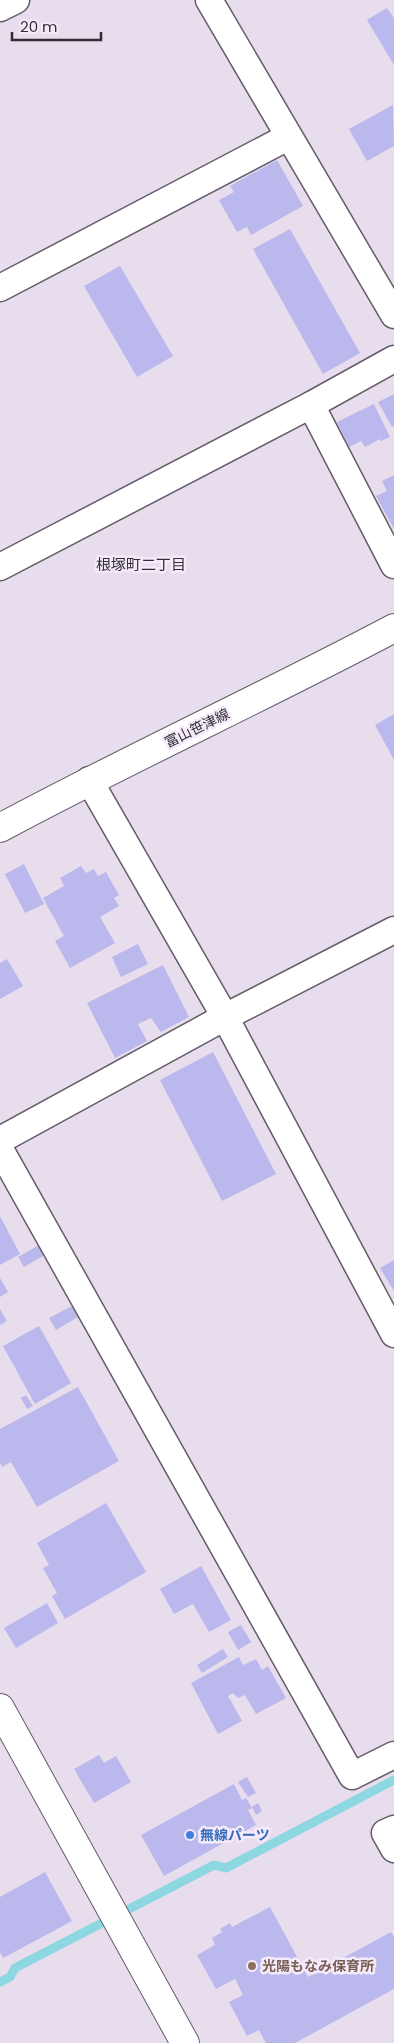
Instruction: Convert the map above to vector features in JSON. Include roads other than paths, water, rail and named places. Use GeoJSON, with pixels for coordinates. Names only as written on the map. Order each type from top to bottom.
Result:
{"type":"FeatureCollection","features":[{"type":"Feature","properties":{"kind":"main road","name":"富山笹津線"},"geometry":{"type":"LineString","coordinates":[[0,828],[89,780],[312,672],[394,628]]}},
{"type":"Feature","properties":{"kind":"main road"},"geometry":{"type":"LineString","coordinates":[[0,1708],[184,2043]]}},
{"type":"Feature","properties":{"kind":"street"},"geometry":{"type":"LineString","coordinates":[[0,8],[16,0]]}},
{"type":"Feature","properties":{"kind":"street"},"geometry":{"type":"LineString","coordinates":[[209,0],[394,315]]}},
{"type":"Feature","properties":{"kind":"street"},"geometry":{"type":"LineString","coordinates":[[0,288],[288,137]]}},
{"type":"Feature","properties":{"kind":"street"},"geometry":{"type":"LineString","coordinates":[[0,566],[311,405],[394,359]]}},
{"type":"Feature","properties":{"kind":"street"},"geometry":{"type":"LineString","coordinates":[[311,405],[394,565]]}},
{"type":"Feature","properties":{"kind":"street"},"geometry":{"type":"LineString","coordinates":[[89,780],[225,1017],[394,1334]]}},
{"type":"Feature","properties":{"kind":"street"},"geometry":{"type":"LineString","coordinates":[[0,1140],[225,1017],[394,930]]}},
{"type":"Feature","properties":{"kind":"street"},"geometry":{"type":"LineString","coordinates":[[0,1149],[352,1776],[394,1755]]}},
{"type":"Feature","properties":{"kind":"street"},"geometry":{"type":"LineString","coordinates":[[394,1828],[385,1833],[394,1850]]}},
{"type":"Feature","properties":{"kind":"waterway"},"geometry":{"type":"LineString","coordinates":[[0,1982],[10,1977],[15,1968],[214,1865],[226,1868],[394,1780]]}},
{"type":"Feature","properties":{"kind":"place","name":"無線パーツ"},"geometry":{"type":"Point","coordinates":[190,1835]}},
{"type":"Feature","properties":{"kind":"place","name":"光陽もなみ保育所"},"geometry":{"type":"Point","coordinates":[252,1966]}},
{"type":"Feature","properties":{"kind":"district","name":"根塚町二丁目"},"geometry":{"type":"Point","coordinates":[141,564]}}]}
